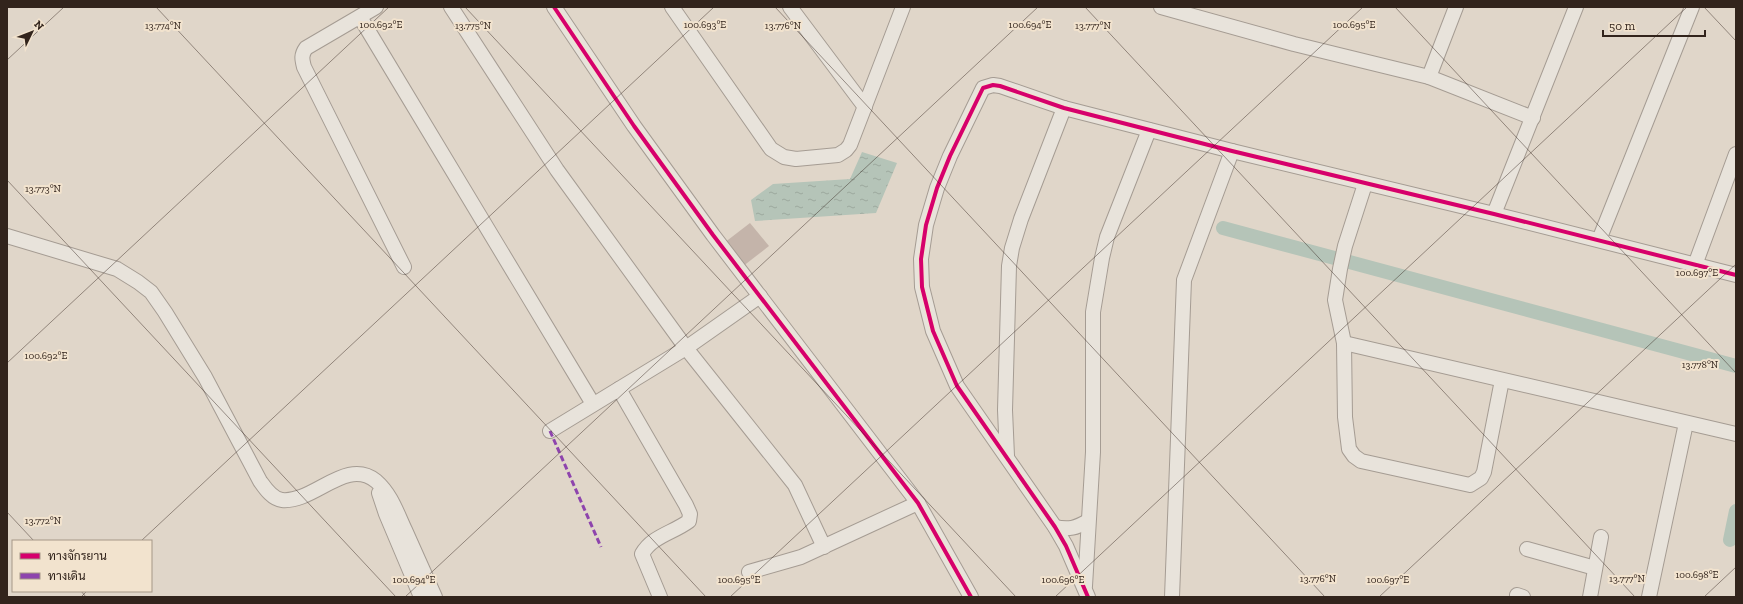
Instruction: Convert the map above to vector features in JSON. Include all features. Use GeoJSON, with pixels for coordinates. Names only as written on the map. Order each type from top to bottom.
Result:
{"type":"FeatureCollection","features":[{"type":"Feature","properties":{"kind":"street"},"geometry":{"type":"LineString","coordinates":[[376,7],[306,48],[302,59],[304,67],[404,267]]}},
{"type":"Feature","properties":{"kind":"street"},"geometry":{"type":"LineString","coordinates":[[451,7],[557,170],[686,348],[795,485],[824,547]]}},
{"type":"Feature","properties":{"kind":"street"},"geometry":{"type":"LineString","coordinates":[[554,7],[634,126],[713,235],[918,504],[971,597]]}},
{"type":"Feature","properties":{"kind":"street"},"geometry":{"type":"LineString","coordinates":[[672,7],[771,149],[779,155],[796,159],[838,155],[850,145],[903,7]]}},
{"type":"Feature","properties":{"kind":"street"},"geometry":{"type":"LineString","coordinates":[[790,7],[865,107]]}},
{"type":"Feature","properties":{"kind":"street"},"geometry":{"type":"LineString","coordinates":[[1161,7],[1294,44],[1429,77],[1533,118]]}},
{"type":"Feature","properties":{"kind":"street"},"geometry":{"type":"LineString","coordinates":[[1429,77],[1456,7]]}},
{"type":"Feature","properties":{"kind":"street"},"geometry":{"type":"LineString","coordinates":[[1494,214],[1576,7]]}},
{"type":"Feature","properties":{"kind":"street"},"geometry":{"type":"LineString","coordinates":[[1599,240],[1692,7]]}},
{"type":"Feature","properties":{"kind":"street"},"geometry":{"type":"LineString","coordinates":[[360,17],[593,404]]}},
{"type":"Feature","properties":{"kind":"street"},"geometry":{"type":"LineString","coordinates":[[1086,594],[1066,546],[1055,527],[957,386],[933,331],[922,287],[921,259],[926,225],[937,188],[950,156],[982,88],[993,85],[1000,86],[1064,108],[1149,130],[1736,275]]}},
{"type":"Feature","properties":{"kind":"street"},"geometry":{"type":"LineString","coordinates":[[1007,456],[1005,410],[1009,266],[1012,248],[1021,219],[1064,108]]}},
{"type":"Feature","properties":{"kind":"street"},"geometry":{"type":"LineString","coordinates":[[1086,594],[1088,521],[1093,452],[1093,312],[1102,258],[1108,237],[1149,130]]}},
{"type":"Feature","properties":{"kind":"street"},"geometry":{"type":"LineString","coordinates":[[1172,597],[1184,280],[1232,151]]}},
{"type":"Feature","properties":{"kind":"street"},"geometry":{"type":"LineString","coordinates":[[1695,265],[1736,154]]}},
{"type":"Feature","properties":{"kind":"street"},"geometry":{"type":"LineString","coordinates":[[1365,184],[1345,246],[1335,300],[1344,343],[1344,417],[1349,449],[1354,456],[1361,461],[1470,485],[1475,483],[1484,472],[1502,380]]}},
{"type":"Feature","properties":{"kind":"street"},"geometry":{"type":"LineString","coordinates":[[7,236],[117,269],[151,292],[205,377],[260,481],[269,492],[276,497],[282,500],[302,496],[345,476],[356,474],[367,476],[376,481],[390,497],[419,576],[421,597]]}},
{"type":"Feature","properties":{"kind":"street"},"geometry":{"type":"LineString","coordinates":[[550,431],[686,348],[760,296]]}},
{"type":"Feature","properties":{"kind":"street"},"geometry":{"type":"LineString","coordinates":[[1344,343],[1736,434]]}},
{"type":"Feature","properties":{"kind":"street"},"geometry":{"type":"LineString","coordinates":[[619,389],[690,514],[689,521],[681,527],[653,540],[646,546],[642,554],[660,597]]}},
{"type":"Feature","properties":{"kind":"street"},"geometry":{"type":"LineString","coordinates":[[1649,597],[1686,422]]}},
{"type":"Feature","properties":{"kind":"street"},"geometry":{"type":"LineString","coordinates":[[749,572],[801,557],[918,504]]}},
{"type":"Feature","properties":{"kind":"street"},"geometry":{"type":"LineString","coordinates":[[1055,527],[1067,530],[1075,528],[1088,521]]}},
{"type":"Feature","properties":{"kind":"street"},"geometry":{"type":"LineString","coordinates":[[1590,597],[1601,537]]}},
{"type":"Feature","properties":{"kind":"street"},"geometry":{"type":"LineString","coordinates":[[1527,549],[1595,568]]}},
{"type":"Feature","properties":{"kind":"street"},"geometry":{"type":"LineString","coordinates":[[419,576],[435,597]]}},
{"type":"Feature","properties":{"kind":"water"},"geometry":{"type":"Polygon","coordinates":[[[862,152],[897,163],[876,213],[755,221],[751,200],[773,184],[850,179],[862,152]]]}},
{"type":"Feature","properties":{"kind":"building"},"geometry":{"type":"Polygon","coordinates":[[[750,223],[769,246],[742,267],[724,243],[750,223]]]}},
{"type":"Feature","properties":{"kind":"waterway"},"geometry":{"type":"LineString","coordinates":[[1223,228],[1736,366]]}},
{"type":"Feature","properties":{"kind":"waterway"},"geometry":{"type":"LineString","coordinates":[[1730,540],[1736,511]]}},
{"type":"Feature","properties":{"kind":"marked path"},"geometry":{"type":"LineString","coordinates":[[550,431],[601,547]]}},
{"type":"Feature","properties":{"kind":"cycle path"},"geometry":{"type":"LineString","coordinates":[[554,7],[634,126],[713,235],[918,503],[971,597]]}},
{"type":"Feature","properties":{"kind":"cycle path"},"geometry":{"type":"LineString","coordinates":[[1088,597],[1066,546],[1055,527],[957,386],[933,331],[922,287],[921,259],[926,225],[937,188],[950,156],[983,88],[993,85],[1000,86],[1064,108],[1232,151],[1494,214],[1736,275]]}}]}
